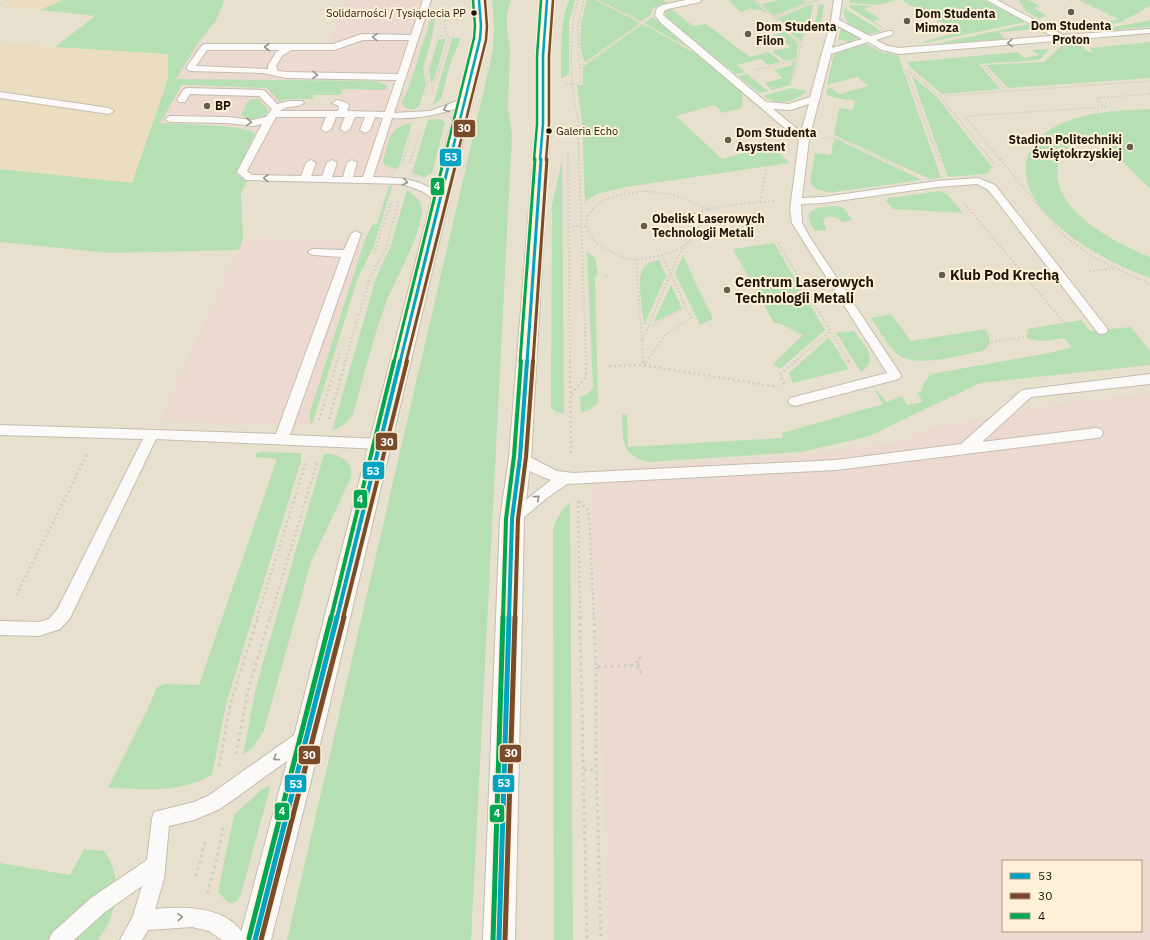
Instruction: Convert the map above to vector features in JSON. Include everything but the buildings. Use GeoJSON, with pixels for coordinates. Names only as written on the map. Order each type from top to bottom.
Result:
{"type":"FeatureCollection","features":[{"type":"Feature","properties":{"kind":"main road"},"geometry":{"type":"LineString","coordinates":[[255,940],[308,736],[480,39],[481,26],[478,0]]}},
{"type":"Feature","properties":{"kind":"main road"},"geometry":{"type":"LineString","coordinates":[[499,940],[512,519],[520,457],[544,124],[543,56],[547,0]]}},
{"type":"Feature","properties":{"kind":"lane"},"geometry":{"type":"LineString","coordinates":[[366,179],[427,0]]}},
{"type":"Feature","properties":{"kind":"lane"},"geometry":{"type":"LineString","coordinates":[[697,0],[665,7],[660,10],[659,15],[664,21],[804,139]]}},
{"type":"Feature","properties":{"kind":"lane"},"geometry":{"type":"LineString","coordinates":[[794,401],[895,375],[804,236],[797,223],[795,210],[804,139],[835,21],[838,0]]}},
{"type":"Feature","properties":{"kind":"lane"},"geometry":{"type":"LineString","coordinates":[[991,0],[1062,38]]}},
{"type":"Feature","properties":{"kind":"lane"},"geometry":{"type":"LineString","coordinates":[[835,21],[888,50],[899,51],[1150,31]]}},
{"type":"Feature","properties":{"kind":"lane"},"geometry":{"type":"LineString","coordinates":[[826,52],[889,34]]}},
{"type":"Feature","properties":{"kind":"lane"},"geometry":{"type":"LineString","coordinates":[[400,77],[286,75],[263,70],[190,68],[205,47],[334,47],[362,36],[414,38]]}},
{"type":"Feature","properties":{"kind":"lane"},"geometry":{"type":"LineString","coordinates":[[274,73],[272,66],[276,58],[289,47]]}},
{"type":"Feature","properties":{"kind":"lane"},"geometry":{"type":"LineString","coordinates":[[182,100],[187,91],[201,91],[225,96],[241,96],[262,93],[273,114]]}},
{"type":"Feature","properties":{"kind":"lane"},"geometry":{"type":"LineString","coordinates":[[196,100],[201,91]]}},
{"type":"Feature","properties":{"kind":"lane"},"geometry":{"type":"LineString","coordinates":[[0,95],[109,111]]}},
{"type":"Feature","properties":{"kind":"lane"},"geometry":{"type":"LineString","coordinates":[[764,105],[790,107],[814,99]]}},
{"type":"Feature","properties":{"kind":"lane"},"geometry":{"type":"LineString","coordinates":[[273,114],[371,114],[388,116],[426,114],[438,112],[465,101]]}},
{"type":"Feature","properties":{"kind":"lane"},"geometry":{"type":"LineString","coordinates":[[175,111],[170,119],[187,115],[230,116],[253,123],[273,114],[289,103],[299,102]]}},
{"type":"Feature","properties":{"kind":"lane"},"geometry":{"type":"LineString","coordinates":[[337,102],[344,105],[342,114],[345,129]]}},
{"type":"Feature","properties":{"kind":"lane"},"geometry":{"type":"LineString","coordinates":[[273,114],[242,172],[250,178],[326,178],[404,181],[428,190],[441,200]]}},
{"type":"Feature","properties":{"kind":"lane"},"geometry":{"type":"LineString","coordinates":[[326,129],[342,114]]}},
{"type":"Feature","properties":{"kind":"lane"},"geometry":{"type":"LineString","coordinates":[[365,130],[371,114]]}},
{"type":"Feature","properties":{"kind":"lane"},"geometry":{"type":"LineString","coordinates":[[304,178],[310,163]]}},
{"type":"Feature","properties":{"kind":"lane"},"geometry":{"type":"LineString","coordinates":[[326,178],[332,163]]}},
{"type":"Feature","properties":{"kind":"lane"},"geometry":{"type":"LineString","coordinates":[[347,179],[352,164]]}},
{"type":"Feature","properties":{"kind":"lane"},"geometry":{"type":"LineString","coordinates":[[796,201],[823,200],[942,184],[978,181],[991,187],[1102,330]]}},
{"type":"Feature","properties":{"kind":"lane"},"geometry":{"type":"LineString","coordinates":[[281,440],[356,234]]}},
{"type":"Feature","properties":{"kind":"lane"},"geometry":{"type":"LineString","coordinates":[[314,252],[348,254]]}},
{"type":"Feature","properties":{"kind":"lane"},"geometry":{"type":"LineString","coordinates":[[966,448],[1027,393],[1150,379]]}},
{"type":"Feature","properties":{"kind":"lane"},"geometry":{"type":"LineString","coordinates":[[0,430],[152,434],[380,444]]}},
{"type":"Feature","properties":{"kind":"lane"},"geometry":{"type":"LineString","coordinates":[[520,457],[530,464],[564,480],[836,465],[1096,433]]}},
{"type":"Feature","properties":{"kind":"lane"},"geometry":{"type":"LineString","coordinates":[[0,628],[39,629],[54,624],[64,613],[152,434]]}},
{"type":"Feature","properties":{"kind":"lane"},"geometry":{"type":"LineString","coordinates":[[512,519],[542,494],[564,480]]}},
{"type":"Feature","properties":{"kind":"lane"},"geometry":{"type":"LineString","coordinates":[[130,940],[142,921],[156,865],[161,819],[188,813],[214,803],[308,736]]}},
{"type":"Feature","properties":{"kind":"lane"},"geometry":{"type":"LineString","coordinates":[[59,940],[98,905],[156,865]]}},
{"type":"Feature","properties":{"kind":"lane"},"geometry":{"type":"LineString","coordinates":[[142,921],[200,917],[218,924],[236,940]]}},
{"type":"Feature","properties":{"kind":"path"},"geometry":{"type":"LineString","coordinates":[[0,5],[6,0]]}},
{"type":"Feature","properties":{"kind":"path"},"geometry":{"type":"LineString","coordinates":[[570,394],[586,377],[578,120],[573,83],[572,22],[578,0]]}},
{"type":"Feature","properties":{"kind":"path"},"geometry":{"type":"LineString","coordinates":[[567,89],[566,83],[580,83],[578,26],[584,0]]}},
{"type":"Feature","properties":{"kind":"path"},"geometry":{"type":"LineString","coordinates":[[580,67],[642,23],[597,0]]}},
{"type":"Feature","properties":{"kind":"path"},"geometry":{"type":"LineString","coordinates":[[757,1],[763,0]]}},
{"type":"Feature","properties":{"kind":"path"},"geometry":{"type":"LineString","coordinates":[[802,0],[812,2]]}},
{"type":"Feature","properties":{"kind":"path"},"geometry":{"type":"LineString","coordinates":[[773,18],[817,0]]}},
{"type":"Feature","properties":{"kind":"path"},"geometry":{"type":"LineString","coordinates":[[757,1],[802,45]]}},
{"type":"Feature","properties":{"kind":"path"},"geometry":{"type":"LineString","coordinates":[[434,84],[449,39],[445,28],[445,15]]}},
{"type":"Feature","properties":{"kind":"path"},"geometry":{"type":"LineString","coordinates":[[779,22],[810,30],[831,33]]}},
{"type":"Feature","properties":{"kind":"path"},"geometry":{"type":"LineString","coordinates":[[435,38],[444,36]]}},
{"type":"Feature","properties":{"kind":"path"},"geometry":{"type":"LineString","coordinates":[[818,86],[843,79],[860,62],[870,57],[900,54],[899,51]]}},
{"type":"Feature","properties":{"kind":"path"},"geometry":{"type":"LineString","coordinates":[[730,77],[798,60]]}},
{"type":"Feature","properties":{"kind":"path"},"geometry":{"type":"LineString","coordinates":[[942,184],[906,68],[940,96],[1000,172],[1000,175],[978,181]]}},
{"type":"Feature","properties":{"kind":"path"},"geometry":{"type":"LineString","coordinates":[[940,96],[1150,81]]}},
{"type":"Feature","properties":{"kind":"path"},"geometry":{"type":"LineString","coordinates":[[1150,94],[1096,98],[1105,106],[965,116],[1028,195],[1063,235],[1093,257],[1150,284]]}},
{"type":"Feature","properties":{"kind":"path"},"geometry":{"type":"LineString","coordinates":[[402,163],[413,129]]}},
{"type":"Feature","properties":{"kind":"path"},"geometry":{"type":"LineString","coordinates":[[410,164],[421,129]]}},
{"type":"Feature","properties":{"kind":"path"},"geometry":{"type":"LineString","coordinates":[[804,139],[833,137],[942,184]]}},
{"type":"Feature","properties":{"kind":"path"},"geometry":{"type":"LineString","coordinates":[[568,147],[571,457]]}},
{"type":"Feature","properties":{"kind":"path"},"geometry":{"type":"LineString","coordinates":[[686,244],[662,255],[636,259],[615,254],[595,242],[590,237],[586,226],[588,214],[592,208],[600,202],[623,194],[646,191],[669,192],[709,209]]}},
{"type":"Feature","properties":{"kind":"path"},"geometry":{"type":"LineString","coordinates":[[328,422],[370,278],[386,248],[400,196]]}},
{"type":"Feature","properties":{"kind":"path"},"geometry":{"type":"LineString","coordinates":[[642,340],[678,256],[686,244],[694,236],[698,228],[697,221],[693,214],[709,209],[737,204],[775,201]]}},
{"type":"Feature","properties":{"kind":"path"},"geometry":{"type":"LineString","coordinates":[[884,358],[1070,330],[970,210]]}},
{"type":"Feature","properties":{"kind":"path"},"geometry":{"type":"LineString","coordinates":[[568,227],[586,226]]}},
{"type":"Feature","properties":{"kind":"path"},"geometry":{"type":"LineString","coordinates":[[778,243],[850,365]]}},
{"type":"Feature","properties":{"kind":"path"},"geometry":{"type":"LineString","coordinates":[[643,365],[666,334],[691,318],[662,255]]}},
{"type":"Feature","properties":{"kind":"path"},"geometry":{"type":"LineString","coordinates":[[636,259],[643,365]]}},
{"type":"Feature","properties":{"kind":"path"},"geometry":{"type":"LineString","coordinates":[[647,329],[686,307]]}},
{"type":"Feature","properties":{"kind":"path"},"geometry":{"type":"LineString","coordinates":[[609,366],[643,365],[786,388],[780,375],[830,331]]}},
{"type":"Feature","properties":{"kind":"path"},"geometry":{"type":"LineString","coordinates":[[16,595],[98,433]]}},
{"type":"Feature","properties":{"kind":"path"},"geometry":{"type":"LineString","coordinates":[[219,771],[230,706],[306,461]]}},
{"type":"Feature","properties":{"kind":"path"},"geometry":{"type":"LineString","coordinates":[[235,760],[248,690],[317,462]]}},
{"type":"Feature","properties":{"kind":"path"},"geometry":{"type":"LineString","coordinates":[[574,498],[587,509],[589,514],[596,667],[601,940]]}},
{"type":"Feature","properties":{"kind":"path"},"geometry":{"type":"LineString","coordinates":[[579,502],[587,940]]}},
{"type":"Feature","properties":{"kind":"path"},"geometry":{"type":"LineString","coordinates":[[641,658],[636,658],[638,672],[642,672]]}},
{"type":"Feature","properties":{"kind":"path"},"geometry":{"type":"LineString","coordinates":[[596,667],[642,665]]}},
{"type":"Feature","properties":{"kind":"path"},"geometry":{"type":"LineString","coordinates":[[584,770],[597,770]]}},
{"type":"Feature","properties":{"kind":"path"},"geometry":{"type":"LineString","coordinates":[[209,886],[217,859],[224,819]]}},
{"type":"Feature","properties":{"kind":"path"},"geometry":{"type":"LineString","coordinates":[[196,876],[206,839]]}},
{"type":"Feature","properties":{"kind":"shaded area"},"geometry":{"type":"Polygon","coordinates":[[[11,0],[63,0],[40,10],[1,7],[11,0]]]}},
{"type":"Feature","properties":{"kind":"shaded area"},"geometry":{"type":"Polygon","coordinates":[[[345,0],[435,0],[411,81],[176,79],[198,43],[328,44],[345,0]]]}},
{"type":"Feature","properties":{"kind":"shaded area"},"geometry":{"type":"Polygon","coordinates":[[[0,42],[168,54],[168,79],[132,183],[0,169],[0,42]]]}},
{"type":"Feature","properties":{"kind":"shaded area"},"geometry":{"type":"Polygon","coordinates":[[[182,85],[267,88],[279,101],[301,99],[297,106],[334,107],[343,89],[408,90],[402,102],[403,105],[409,109],[414,110],[412,123],[405,124],[389,167],[397,169],[389,186],[247,181],[237,175],[238,169],[255,133],[252,130],[211,125],[159,123],[182,85]]]}},
{"type":"Feature","properties":{"kind":"shaded area"},"geometry":{"type":"Polygon","coordinates":[[[243,238],[364,242],[310,412],[310,420],[312,425],[159,421],[243,238]]]}},
{"type":"Feature","properties":{"kind":"shaded area"},"geometry":{"type":"Polygon","coordinates":[[[1150,394],[1150,940],[610,940],[591,470],[804,454],[897,443],[936,426],[984,419],[1075,401],[1150,394]]]}},
{"type":"Feature","properties":{"kind":"green space"},"geometry":{"type":"Polygon","coordinates":[[[63,0],[225,0],[215,22],[198,43],[176,79],[376,81],[386,85],[386,90],[343,89],[340,95],[314,95],[312,99],[288,99],[279,101],[267,88],[182,85],[160,123],[195,124],[239,128],[255,133],[237,175],[247,181],[241,193],[243,238],[239,250],[109,253],[0,242],[0,169],[132,183],[168,79],[168,54],[55,47],[95,16],[40,10],[63,0]]]}},
{"type":"Feature","properties":{"kind":"green space"},"geometry":{"type":"Polygon","coordinates":[[[492,0],[511,0],[507,12],[507,27],[510,49],[508,107],[512,135],[471,940],[287,940],[493,50],[494,26],[492,0]]]}},
{"type":"Feature","properties":{"kind":"green space"},"geometry":{"type":"Polygon","coordinates":[[[569,0],[575,0],[569,22],[569,74],[561,79],[562,29],[569,0]]]}},
{"type":"Feature","properties":{"kind":"green space"},"geometry":{"type":"Polygon","coordinates":[[[587,0],[595,0],[640,23],[585,62],[582,56],[580,40],[583,14],[587,0]]]}},
{"type":"Feature","properties":{"kind":"green space"},"geometry":{"type":"Polygon","coordinates":[[[599,0],[663,0],[667,3],[653,8],[651,15],[641,21],[599,0]]]}},
{"type":"Feature","properties":{"kind":"green space"},"geometry":{"type":"Polygon","coordinates":[[[754,0],[768,14],[752,8],[741,12],[729,1],[754,0]]]}},
{"type":"Feature","properties":{"kind":"green space"},"geometry":{"type":"Polygon","coordinates":[[[778,0],[799,0],[808,2],[774,16],[761,4],[778,0]]]}},
{"type":"Feature","properties":{"kind":"green space"},"geometry":{"type":"Polygon","coordinates":[[[850,0],[896,0],[878,5],[849,3],[850,0]]]}},
{"type":"Feature","properties":{"kind":"green space"},"geometry":{"type":"Polygon","coordinates":[[[902,0],[984,0],[1025,22],[925,43],[923,42],[957,32],[902,0]]]}},
{"type":"Feature","properties":{"kind":"green space"},"geometry":{"type":"Polygon","coordinates":[[[1019,0],[1028,0],[1040,6],[1034,8],[1046,15],[1040,19],[1025,11],[1019,0]]]}},
{"type":"Feature","properties":{"kind":"green space"},"geometry":{"type":"Polygon","coordinates":[[[1079,0],[1150,0],[1150,6],[1121,22],[1088,29],[1118,19],[1079,0]]]}},
{"type":"Feature","properties":{"kind":"green space"},"geometry":{"type":"Polygon","coordinates":[[[813,4],[808,28],[784,23],[777,18],[813,4]]]}},
{"type":"Feature","properties":{"kind":"green space"},"geometry":{"type":"Polygon","coordinates":[[[819,4],[824,5],[820,30],[814,29],[819,4]]]}},
{"type":"Feature","properties":{"kind":"green space"},"geometry":{"type":"Polygon","coordinates":[[[850,5],[873,6],[864,9],[880,19],[873,21],[884,28],[849,7],[850,5]]]}},
{"type":"Feature","properties":{"kind":"green space"},"geometry":{"type":"Polygon","coordinates":[[[670,8],[693,26],[706,24],[750,57],[768,52],[781,62],[768,65],[761,59],[737,65],[745,72],[736,74],[668,20],[665,13],[670,8]]]}},
{"type":"Feature","properties":{"kind":"green space"},"geometry":{"type":"Polygon","coordinates":[[[844,8],[881,31],[866,35],[847,21],[844,8]]]}},
{"type":"Feature","properties":{"kind":"green space"},"geometry":{"type":"Polygon","coordinates":[[[433,11],[436,13],[432,37],[423,68],[426,84],[419,106],[414,110],[409,109],[405,107],[402,102],[411,81],[433,11]]]}},
{"type":"Feature","properties":{"kind":"green space"},"geometry":{"type":"Polygon","coordinates":[[[653,17],[656,20],[688,48],[644,23],[653,17]]]}},
{"type":"Feature","properties":{"kind":"green space"},"geometry":{"type":"Polygon","coordinates":[[[1150,20],[1150,27],[1090,32],[1150,20]]]}},
{"type":"Feature","properties":{"kind":"green space"},"geometry":{"type":"Polygon","coordinates":[[[643,24],[696,54],[743,93],[742,108],[723,113],[714,105],[676,116],[722,159],[773,145],[789,163],[626,187],[596,194],[585,202],[582,122],[577,85],[583,85],[583,67],[643,24]]]}},
{"type":"Feature","properties":{"kind":"green space"},"geometry":{"type":"Polygon","coordinates":[[[778,24],[798,44],[796,59],[785,61],[772,51],[791,47],[772,35],[780,33],[771,25],[778,24]]]}},
{"type":"Feature","properties":{"kind":"green space"},"geometry":{"type":"Polygon","coordinates":[[[782,24],[807,32],[803,33],[801,42],[782,24]]]}},
{"type":"Feature","properties":{"kind":"green space"},"geometry":{"type":"Polygon","coordinates":[[[1029,24],[1031,28],[1027,30],[999,32],[1005,39],[935,44],[1029,24]]]}},
{"type":"Feature","properties":{"kind":"green space"},"geometry":{"type":"Polygon","coordinates":[[[841,28],[858,38],[849,42],[838,39],[841,28]]]}},
{"type":"Feature","properties":{"kind":"green space"},"geometry":{"type":"Polygon","coordinates":[[[446,38],[434,80],[431,83],[429,70],[438,40],[446,38]]]}},
{"type":"Feature","properties":{"kind":"green space"},"geometry":{"type":"Polygon","coordinates":[[[452,38],[461,38],[450,64],[441,99],[433,105],[452,38]]]}},
{"type":"Feature","properties":{"kind":"green space"},"geometry":{"type":"Polygon","coordinates":[[[1068,40],[1073,40],[1089,52],[1093,52],[1089,48],[1150,42],[1150,78],[1008,88],[986,65],[1044,62],[1068,40]]]}},
{"type":"Feature","properties":{"kind":"green space"},"geometry":{"type":"Polygon","coordinates":[[[866,44],[883,53],[898,55],[941,178],[930,179],[834,135],[839,108],[853,110],[855,101],[827,95],[826,92],[829,87],[840,94],[868,86],[857,77],[827,85],[834,54],[866,44]]]}},
{"type":"Feature","properties":{"kind":"green space"},"geometry":{"type":"Polygon","coordinates":[[[1050,49],[1039,60],[979,64],[1000,89],[942,94],[910,67],[908,62],[1018,52],[1024,58],[1039,55],[1032,50],[1050,49]]]}},
{"type":"Feature","properties":{"kind":"green space"},"geometry":{"type":"Polygon","coordinates":[[[796,61],[790,85],[772,90],[765,83],[783,78],[774,70],[793,65],[791,63],[796,61]]]}},
{"type":"Feature","properties":{"kind":"green space"},"geometry":{"type":"Polygon","coordinates":[[[747,74],[768,91],[759,93],[738,76],[747,74]]]}},
{"type":"Feature","properties":{"kind":"green space"},"geometry":{"type":"Polygon","coordinates":[[[912,76],[936,96],[992,167],[987,174],[948,177],[912,76]]]}},
{"type":"Feature","properties":{"kind":"green space"},"geometry":{"type":"Polygon","coordinates":[[[791,88],[807,91],[802,95],[786,102],[775,101],[763,96],[791,88]]]}},
{"type":"Feature","properties":{"kind":"green space"},"geometry":{"type":"Polygon","coordinates":[[[252,99],[259,99],[268,110],[266,116],[254,119],[241,115],[248,101],[252,99]]]}},
{"type":"Feature","properties":{"kind":"green space"},"geometry":{"type":"Polygon","coordinates":[[[1150,109],[1150,189],[1095,133],[1077,141],[1063,154],[1058,166],[1058,182],[1064,197],[1075,211],[1089,223],[1104,234],[1150,257],[1150,278],[1113,262],[1092,250],[1052,221],[1038,203],[1028,185],[1026,166],[1031,149],[1038,139],[1064,122],[1100,113],[1150,109]]]}},
{"type":"Feature","properties":{"kind":"green space"},"geometry":{"type":"Polygon","coordinates":[[[441,119],[445,123],[432,173],[424,177],[412,173],[428,120],[441,119]]]}},
{"type":"Feature","properties":{"kind":"green space"},"geometry":{"type":"Polygon","coordinates":[[[412,123],[397,169],[384,164],[383,161],[389,141],[394,131],[398,127],[412,123]]]}},
{"type":"Feature","properties":{"kind":"green space"},"geometry":{"type":"Polygon","coordinates":[[[834,138],[922,180],[834,192],[817,189],[810,181],[815,153],[831,155],[834,138]]]}},
{"type":"Feature","properties":{"kind":"green space"},"geometry":{"type":"Polygon","coordinates":[[[562,160],[564,413],[556,412],[551,408],[552,205],[562,160]]]}},
{"type":"Feature","properties":{"kind":"green space"},"geometry":{"type":"Polygon","coordinates":[[[389,186],[392,186],[374,246],[358,278],[312,425],[310,421],[310,412],[364,242],[372,225],[377,224],[389,186]]]}},
{"type":"Feature","properties":{"kind":"green space"},"geometry":{"type":"Polygon","coordinates":[[[407,190],[418,199],[422,208],[417,233],[382,314],[353,414],[346,423],[332,431],[376,278],[390,248],[407,190]]]}},
{"type":"Feature","properties":{"kind":"green space"},"geometry":{"type":"Polygon","coordinates":[[[941,191],[948,195],[963,213],[893,209],[886,201],[889,198],[941,191]]]}},
{"type":"Feature","properties":{"kind":"green space"},"geometry":{"type":"Polygon","coordinates":[[[836,206],[844,208],[852,220],[843,222],[830,216],[823,221],[827,230],[815,231],[808,215],[817,208],[836,206]]]}},
{"type":"Feature","properties":{"kind":"green space"},"geometry":{"type":"Polygon","coordinates":[[[774,243],[825,330],[780,369],[773,364],[803,335],[779,323],[774,323],[733,249],[774,243]]]}},
{"type":"Feature","properties":{"kind":"green space"},"geometry":{"type":"Polygon","coordinates":[[[587,252],[595,258],[598,275],[595,276],[598,403],[591,409],[581,413],[580,397],[589,393],[593,388],[587,252]]]}},
{"type":"Feature","properties":{"kind":"green space"},"geometry":{"type":"Polygon","coordinates":[[[683,256],[713,319],[700,325],[675,273],[683,256]]]}},
{"type":"Feature","properties":{"kind":"green space"},"geometry":{"type":"Polygon","coordinates":[[[659,260],[666,276],[644,325],[640,294],[640,277],[645,266],[659,260]]]}},
{"type":"Feature","properties":{"kind":"green space"},"geometry":{"type":"Polygon","coordinates":[[[671,285],[682,308],[653,323],[671,285]]]}},
{"type":"Feature","properties":{"kind":"green space"},"geometry":{"type":"Polygon","coordinates":[[[891,314],[911,341],[986,329],[990,341],[987,348],[982,351],[950,358],[926,361],[905,358],[894,351],[871,318],[891,314]]]}},
{"type":"Feature","properties":{"kind":"green space"},"geometry":{"type":"Polygon","coordinates":[[[1081,320],[1090,331],[1131,327],[1150,351],[1150,365],[980,383],[867,437],[801,452],[648,462],[632,455],[625,445],[623,438],[622,414],[627,415],[628,447],[783,438],[782,433],[883,404],[873,387],[887,402],[902,396],[907,405],[923,402],[917,393],[921,392],[925,381],[931,374],[1049,353],[1072,347],[1064,338],[1040,341],[1026,338],[1028,329],[1081,320]]]}},
{"type":"Feature","properties":{"kind":"green space"},"geometry":{"type":"Polygon","coordinates":[[[854,331],[866,347],[870,357],[867,367],[861,372],[836,333],[854,331]]]}},
{"type":"Feature","properties":{"kind":"green space"},"geometry":{"type":"Polygon","coordinates":[[[829,337],[849,369],[793,383],[789,373],[829,337]]]}},
{"type":"Feature","properties":{"kind":"green space"},"geometry":{"type":"Polygon","coordinates":[[[260,452],[301,453],[301,461],[226,704],[212,775],[199,781],[174,788],[108,788],[147,711],[157,687],[165,684],[199,685],[277,459],[256,457],[255,454],[260,452]]]}},
{"type":"Feature","properties":{"kind":"green space"},"geometry":{"type":"Polygon","coordinates":[[[324,454],[335,455],[345,460],[350,467],[351,478],[311,562],[264,730],[254,746],[243,755],[256,687],[324,454]]]}},
{"type":"Feature","properties":{"kind":"green space"},"geometry":{"type":"Polygon","coordinates":[[[570,502],[573,940],[554,940],[553,531],[559,515],[570,502]]]}},
{"type":"Feature","properties":{"kind":"green space"},"geometry":{"type":"Polygon","coordinates":[[[268,786],[270,788],[241,894],[238,900],[233,903],[229,903],[218,892],[234,815],[261,790],[268,786]]]}},
{"type":"Feature","properties":{"kind":"green space"},"geometry":{"type":"Polygon","coordinates":[[[84,849],[104,851],[114,873],[116,884],[114,907],[105,930],[98,940],[0,940],[0,863],[70,875],[84,849]]]}},
{"type":"Feature","properties":{"kind":"transit line","name":"4"},"geometry":{"type":"LineString","coordinates":[[249,938],[302,735],[474,38],[475,26],[473,0]]}},
{"type":"Feature","properties":{"kind":"transit line","name":"53"},"geometry":{"type":"LineString","coordinates":[[255,940],[308,736],[480,39],[481,26],[479,0]]}},
{"type":"Feature","properties":{"kind":"transit line","name":"30"},"geometry":{"type":"LineString","coordinates":[[261,940],[314,737],[486,40],[487,26],[485,0]]}},
{"type":"Feature","properties":{"kind":"transit line","name":"4"},"geometry":{"type":"LineString","coordinates":[[493,940],[506,519],[514,456],[537,124],[537,56],[541,0]]}},
{"type":"Feature","properties":{"kind":"transit line","name":"53"},"geometry":{"type":"LineString","coordinates":[[499,940],[512,519],[520,457],[543,124],[543,56],[547,0]]}},
{"type":"Feature","properties":{"kind":"transit line","name":"30"},"geometry":{"type":"LineString","coordinates":[[505,940],[518,519],[526,457],[549,124],[549,56],[553,0]]}},
{"type":"Feature","properties":{"kind":"place","name":"Dom Studenta Proton"},"geometry":{"type":"Point","coordinates":[1071,12]}},
{"type":"Feature","properties":{"kind":"place","name":"Solidarności / Tysiąclecia PP"},"geometry":{"type":"Point","coordinates":[474,13]}},
{"type":"Feature","properties":{"kind":"place","name":"Dom Studenta Mimoza"},"geometry":{"type":"Point","coordinates":[907,21]}},
{"type":"Feature","properties":{"kind":"place","name":"Dom Studenta Filon"},"geometry":{"type":"Point","coordinates":[748,34]}},
{"type":"Feature","properties":{"kind":"place","name":"BP"},"geometry":{"type":"Point","coordinates":[207,106]}},
{"type":"Feature","properties":{"kind":"place","name":"Galeria Echo"},"geometry":{"type":"Point","coordinates":[549,131]}},
{"type":"Feature","properties":{"kind":"place","name":"Dom Studenta Asystent"},"geometry":{"type":"Point","coordinates":[728,140]}},
{"type":"Feature","properties":{"kind":"place","name":"Stadion Politechniki Świętokrzyskiej"},"geometry":{"type":"Point","coordinates":[1130,147]}},
{"type":"Feature","properties":{"kind":"place","name":"Obelisk Laserowych Technologii Metali"},"geometry":{"type":"Point","coordinates":[644,226]}},
{"type":"Feature","properties":{"kind":"place","name":"Klub Pod Krechą"},"geometry":{"type":"Point","coordinates":[942,275]}},
{"type":"Feature","properties":{"kind":"place","name":"Centrum Laserowych Technologii Metali"},"geometry":{"type":"Point","coordinates":[727,290]}}]}
